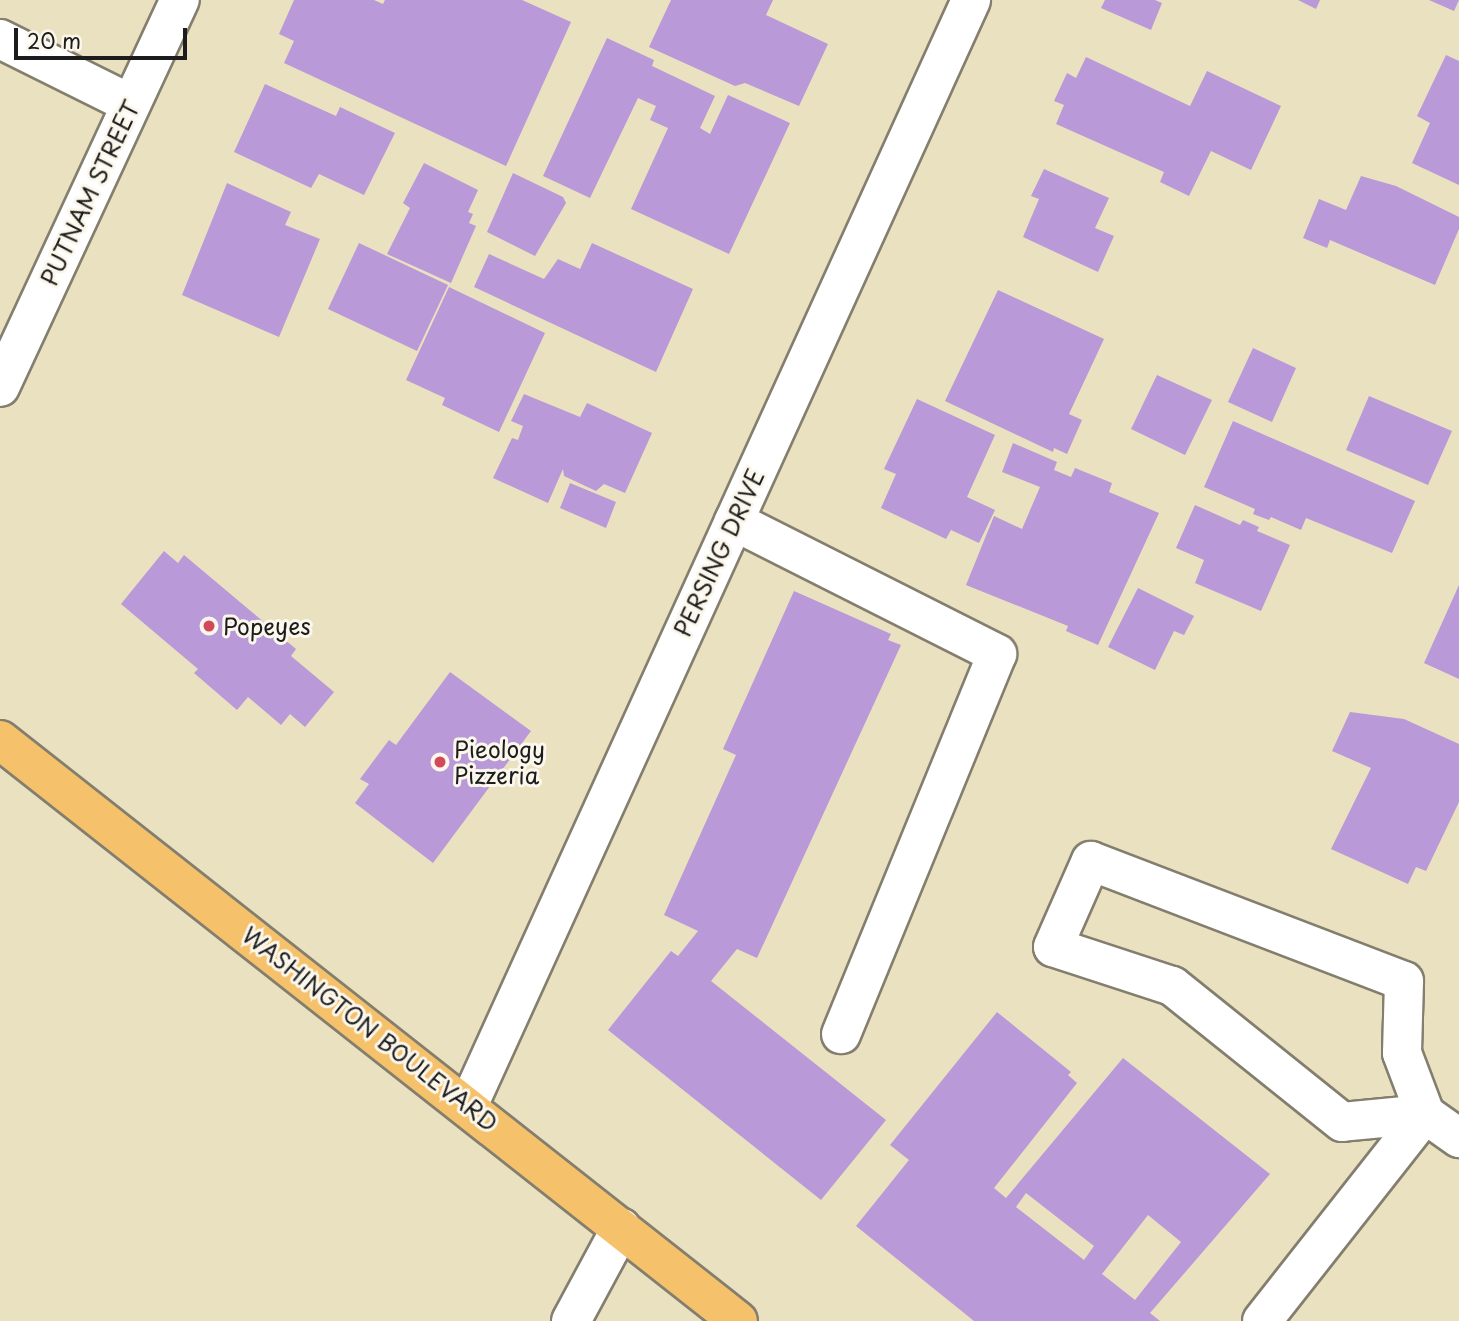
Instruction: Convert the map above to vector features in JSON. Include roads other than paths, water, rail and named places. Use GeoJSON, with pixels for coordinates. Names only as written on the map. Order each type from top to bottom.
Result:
{"type":"FeatureCollection","features":[{"type":"Feature","properties":{"kind":"main road","name":"WASHINGTON BOULEVARD"},"geometry":{"type":"LineString","coordinates":[[0,740],[738,1321]]}},
{"type":"Feature","properties":{"kind":"street","name":"PUTNAM STREET"},"geometry":{"type":"LineString","coordinates":[[0,387],[180,0]]}},
{"type":"Feature","properties":{"kind":"street","name":"PERSING DRIVE"},"geometry":{"type":"LineString","coordinates":[[468,1106],[971,0]]}},
{"type":"Feature","properties":{"kind":"street"},"geometry":{"type":"LineString","coordinates":[[1,40],[131,104]]}},
{"type":"Feature","properties":{"kind":"street"},"geometry":{"type":"LineString","coordinates":[[734,521],[997,654],[841,1034]]}},
{"type":"Feature","properties":{"kind":"street"},"geometry":{"type":"LineString","coordinates":[[1425,1114],[1342,1122],[1172,986],[1053,947],[1091,861],[1404,981],[1402,1053],[1425,1114],[1459,1138]]}},
{"type":"Feature","properties":{"kind":"street"},"geometry":{"type":"LineString","coordinates":[[1262,1321],[1425,1114]]}},
{"type":"Feature","properties":{"kind":"street"},"geometry":{"type":"LineString","coordinates":[[571,1321],[621,1228]]}},
{"type":"Feature","properties":{"kind":"place","name":"Popeyes"},"geometry":{"type":"Point","coordinates":[209,626]}},
{"type":"Feature","properties":{"kind":"place","name":"Pieology Pizzeria"},"geometry":{"type":"Point","coordinates":[440,762]}}]}
